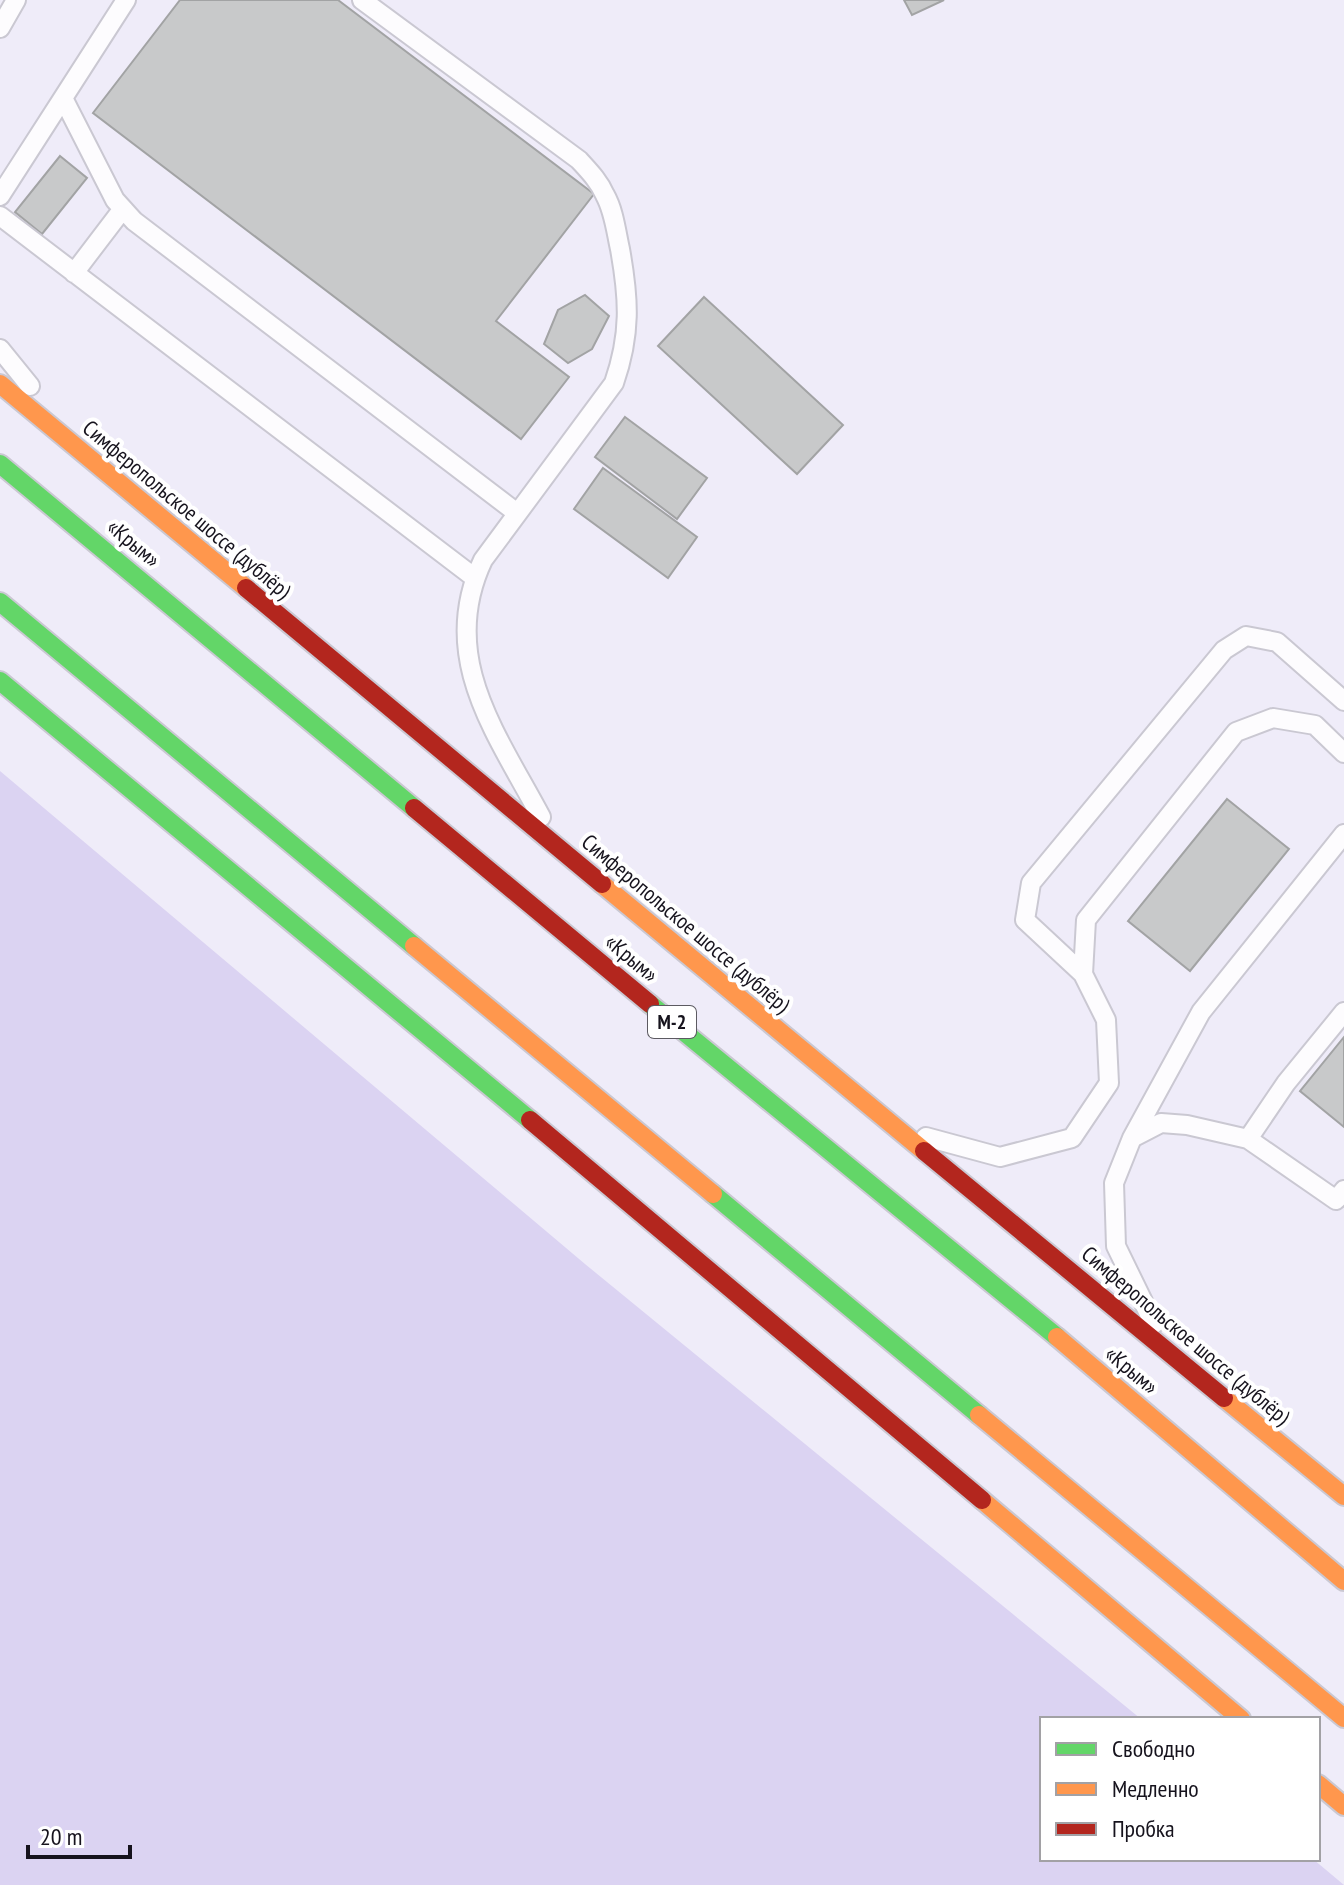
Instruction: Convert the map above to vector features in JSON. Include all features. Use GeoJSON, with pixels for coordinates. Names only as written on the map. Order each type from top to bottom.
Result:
{"type":"FeatureCollection","features":[{"type":"Feature","properties":{"kind":"main road","name":"Симферопольское шоссе (дублёр)"},"geometry":{"type":"LineString","coordinates":[[0,384],[1344,1496]]}},
{"type":"Feature","properties":{"kind":"main road","name":"«Крым»"},"geometry":{"type":"LineString","coordinates":[[0,464],[773,1106],[1045,1327],[1344,1581]]}},
{"type":"Feature","properties":{"kind":"main road"},"geometry":{"type":"LineString","coordinates":[[0,602],[1344,1718]]}},
{"type":"Feature","properties":{"kind":"main road"},"geometry":{"type":"LineString","coordinates":[[0,681],[646,1215],[1239,1717]]}},
{"type":"Feature","properties":{"kind":"main road"},"geometry":{"type":"LineString","coordinates":[[1320,1786],[1344,1806]]}},
{"type":"Feature","properties":{"kind":"lane"},"geometry":{"type":"LineString","coordinates":[[0,28],[16,0]]}},
{"type":"Feature","properties":{"kind":"lane"},"geometry":{"type":"LineString","coordinates":[[0,196],[126,0]]}},
{"type":"Feature","properties":{"kind":"lane"},"geometry":{"type":"LineString","coordinates":[[362,0],[579,160],[594,176],[606,196],[614,221],[628,295],[628,329],[614,383],[483,560],[475,578],[466,624],[467,647],[477,697],[558,848]]}},
{"type":"Feature","properties":{"kind":"lane"},"geometry":{"type":"LineString","coordinates":[[63,98],[122,210],[517,513]]}},
{"type":"Feature","properties":{"kind":"lane"},"geometry":{"type":"LineString","coordinates":[[74,273],[122,210]]}},
{"type":"Feature","properties":{"kind":"lane"},"geometry":{"type":"LineString","coordinates":[[0,216],[475,578]]}},
{"type":"Feature","properties":{"kind":"lane"},"geometry":{"type":"LineString","coordinates":[[0,349],[89,459]]}},
{"type":"Feature","properties":{"kind":"lane"},"geometry":{"type":"LineString","coordinates":[[899,1130],[1000,1157],[1072,1138],[1109,1083],[1106,1020],[1083,974],[1025,920],[1031,883],[1224,650],[1246,636],[1277,642],[1344,701]]}},
{"type":"Feature","properties":{"kind":"lane"},"geometry":{"type":"LineString","coordinates":[[1083,974],[1086,920],[1236,732],[1273,718],[1315,725],[1344,753]]}},
{"type":"Feature","properties":{"kind":"lane"},"geometry":{"type":"LineString","coordinates":[[1168,1352],[1116,1246],[1114,1183],[1132,1138],[1201,1012],[1344,834]]}},
{"type":"Feature","properties":{"kind":"lane"},"geometry":{"type":"LineString","coordinates":[[1248,1139],[1286,1083],[1344,1012]]}},
{"type":"Feature","properties":{"kind":"lane"},"geometry":{"type":"LineString","coordinates":[[1132,1138],[1161,1123],[1187,1125],[1248,1139],[1336,1200],[1344,1190]]}},
{"type":"Feature","properties":{"kind":"shaded area"},"geometry":{"type":"Polygon","coordinates":[[[0,771],[585,1264],[1139,1717],[1040,1717],[1040,1861],[1315,1861],[1344,1885],[0,1885],[0,771]]]}},
{"type":"Feature","properties":{"kind":"building"},"geometry":{"type":"Polygon","coordinates":[[[180,0],[338,0],[594,194],[496,321],[569,377],[521,439],[93,113],[180,0]]]}},
{"type":"Feature","properties":{"kind":"building"},"geometry":{"type":"Polygon","coordinates":[[[904,0],[944,0],[912,15],[904,0]]]}},
{"type":"Feature","properties":{"kind":"building"},"geometry":{"type":"Polygon","coordinates":[[[60,156],[87,178],[42,234],[15,212],[60,156]]]}},
{"type":"Feature","properties":{"kind":"building"},"geometry":{"type":"Polygon","coordinates":[[[585,295],[609,316],[592,349],[568,363],[544,344],[558,310],[585,295]]]}},
{"type":"Feature","properties":{"kind":"building"},"geometry":{"type":"Polygon","coordinates":[[[704,297],[843,425],[797,474],[658,346],[704,297]]]}},
{"type":"Feature","properties":{"kind":"building"},"geometry":{"type":"Polygon","coordinates":[[[625,417],[707,478],[677,519],[595,457],[625,417]]]}},
{"type":"Feature","properties":{"kind":"building"},"geometry":{"type":"Polygon","coordinates":[[[603,468],[697,537],[668,578],[574,509],[603,468]]]}},
{"type":"Feature","properties":{"kind":"building"},"geometry":{"type":"Polygon","coordinates":[[[1227,799],[1289,849],[1190,971],[1128,921],[1227,799]]]}},
{"type":"Feature","properties":{"kind":"building"},"geometry":{"type":"Polygon","coordinates":[[[1344,1037],[1344,1127],[1300,1091],[1344,1037]]]}},
{"type":"Feature","properties":{"kind":"traffic: fast"},"geometry":{"type":"LineString","coordinates":[[0,464],[414,808]]}},
{"type":"Feature","properties":{"kind":"traffic: fast"},"geometry":{"type":"LineString","coordinates":[[0,602],[414,946]]}},
{"type":"Feature","properties":{"kind":"traffic: fast"},"geometry":{"type":"LineString","coordinates":[[0,681],[530,1120]]}},
{"type":"Feature","properties":{"kind":"traffic: fast"},"geometry":{"type":"LineString","coordinates":[[650,1004],[1057,1337]]}},
{"type":"Feature","properties":{"kind":"traffic: fast"},"geometry":{"type":"LineString","coordinates":[[713,1194],[979,1415]]}},
{"type":"Feature","properties":{"kind":"traffic: slow"},"geometry":{"type":"LineString","coordinates":[[0,384],[246,588]]}},
{"type":"Feature","properties":{"kind":"traffic: slow"},"geometry":{"type":"LineString","coordinates":[[602,884],[924,1151]]}},
{"type":"Feature","properties":{"kind":"traffic: slow"},"geometry":{"type":"LineString","coordinates":[[414,946],[713,1194]]}},
{"type":"Feature","properties":{"kind":"traffic: slow"},"geometry":{"type":"LineString","coordinates":[[1057,1337],[1344,1581]]}},
{"type":"Feature","properties":{"kind":"traffic: slow"},"geometry":{"type":"LineString","coordinates":[[1224,1398],[1344,1496]]}},
{"type":"Feature","properties":{"kind":"traffic: slow"},"geometry":{"type":"LineString","coordinates":[[979,1415],[1344,1718]]}},
{"type":"Feature","properties":{"kind":"traffic: slow"},"geometry":{"type":"LineString","coordinates":[[982,1500],[1239,1717]]}},
{"type":"Feature","properties":{"kind":"traffic: slow"},"geometry":{"type":"LineString","coordinates":[[1320,1786],[1344,1806]]}},
{"type":"Feature","properties":{"kind":"traffic: jam"},"geometry":{"type":"LineString","coordinates":[[246,588],[602,884]]}},
{"type":"Feature","properties":{"kind":"traffic: jam"},"geometry":{"type":"LineString","coordinates":[[414,808],[650,1004]]}},
{"type":"Feature","properties":{"kind":"traffic: jam"},"geometry":{"type":"LineString","coordinates":[[530,1120],[982,1500]]}},
{"type":"Feature","properties":{"kind":"traffic: jam"},"geometry":{"type":"LineString","coordinates":[[924,1151],[1224,1398]]}}]}
